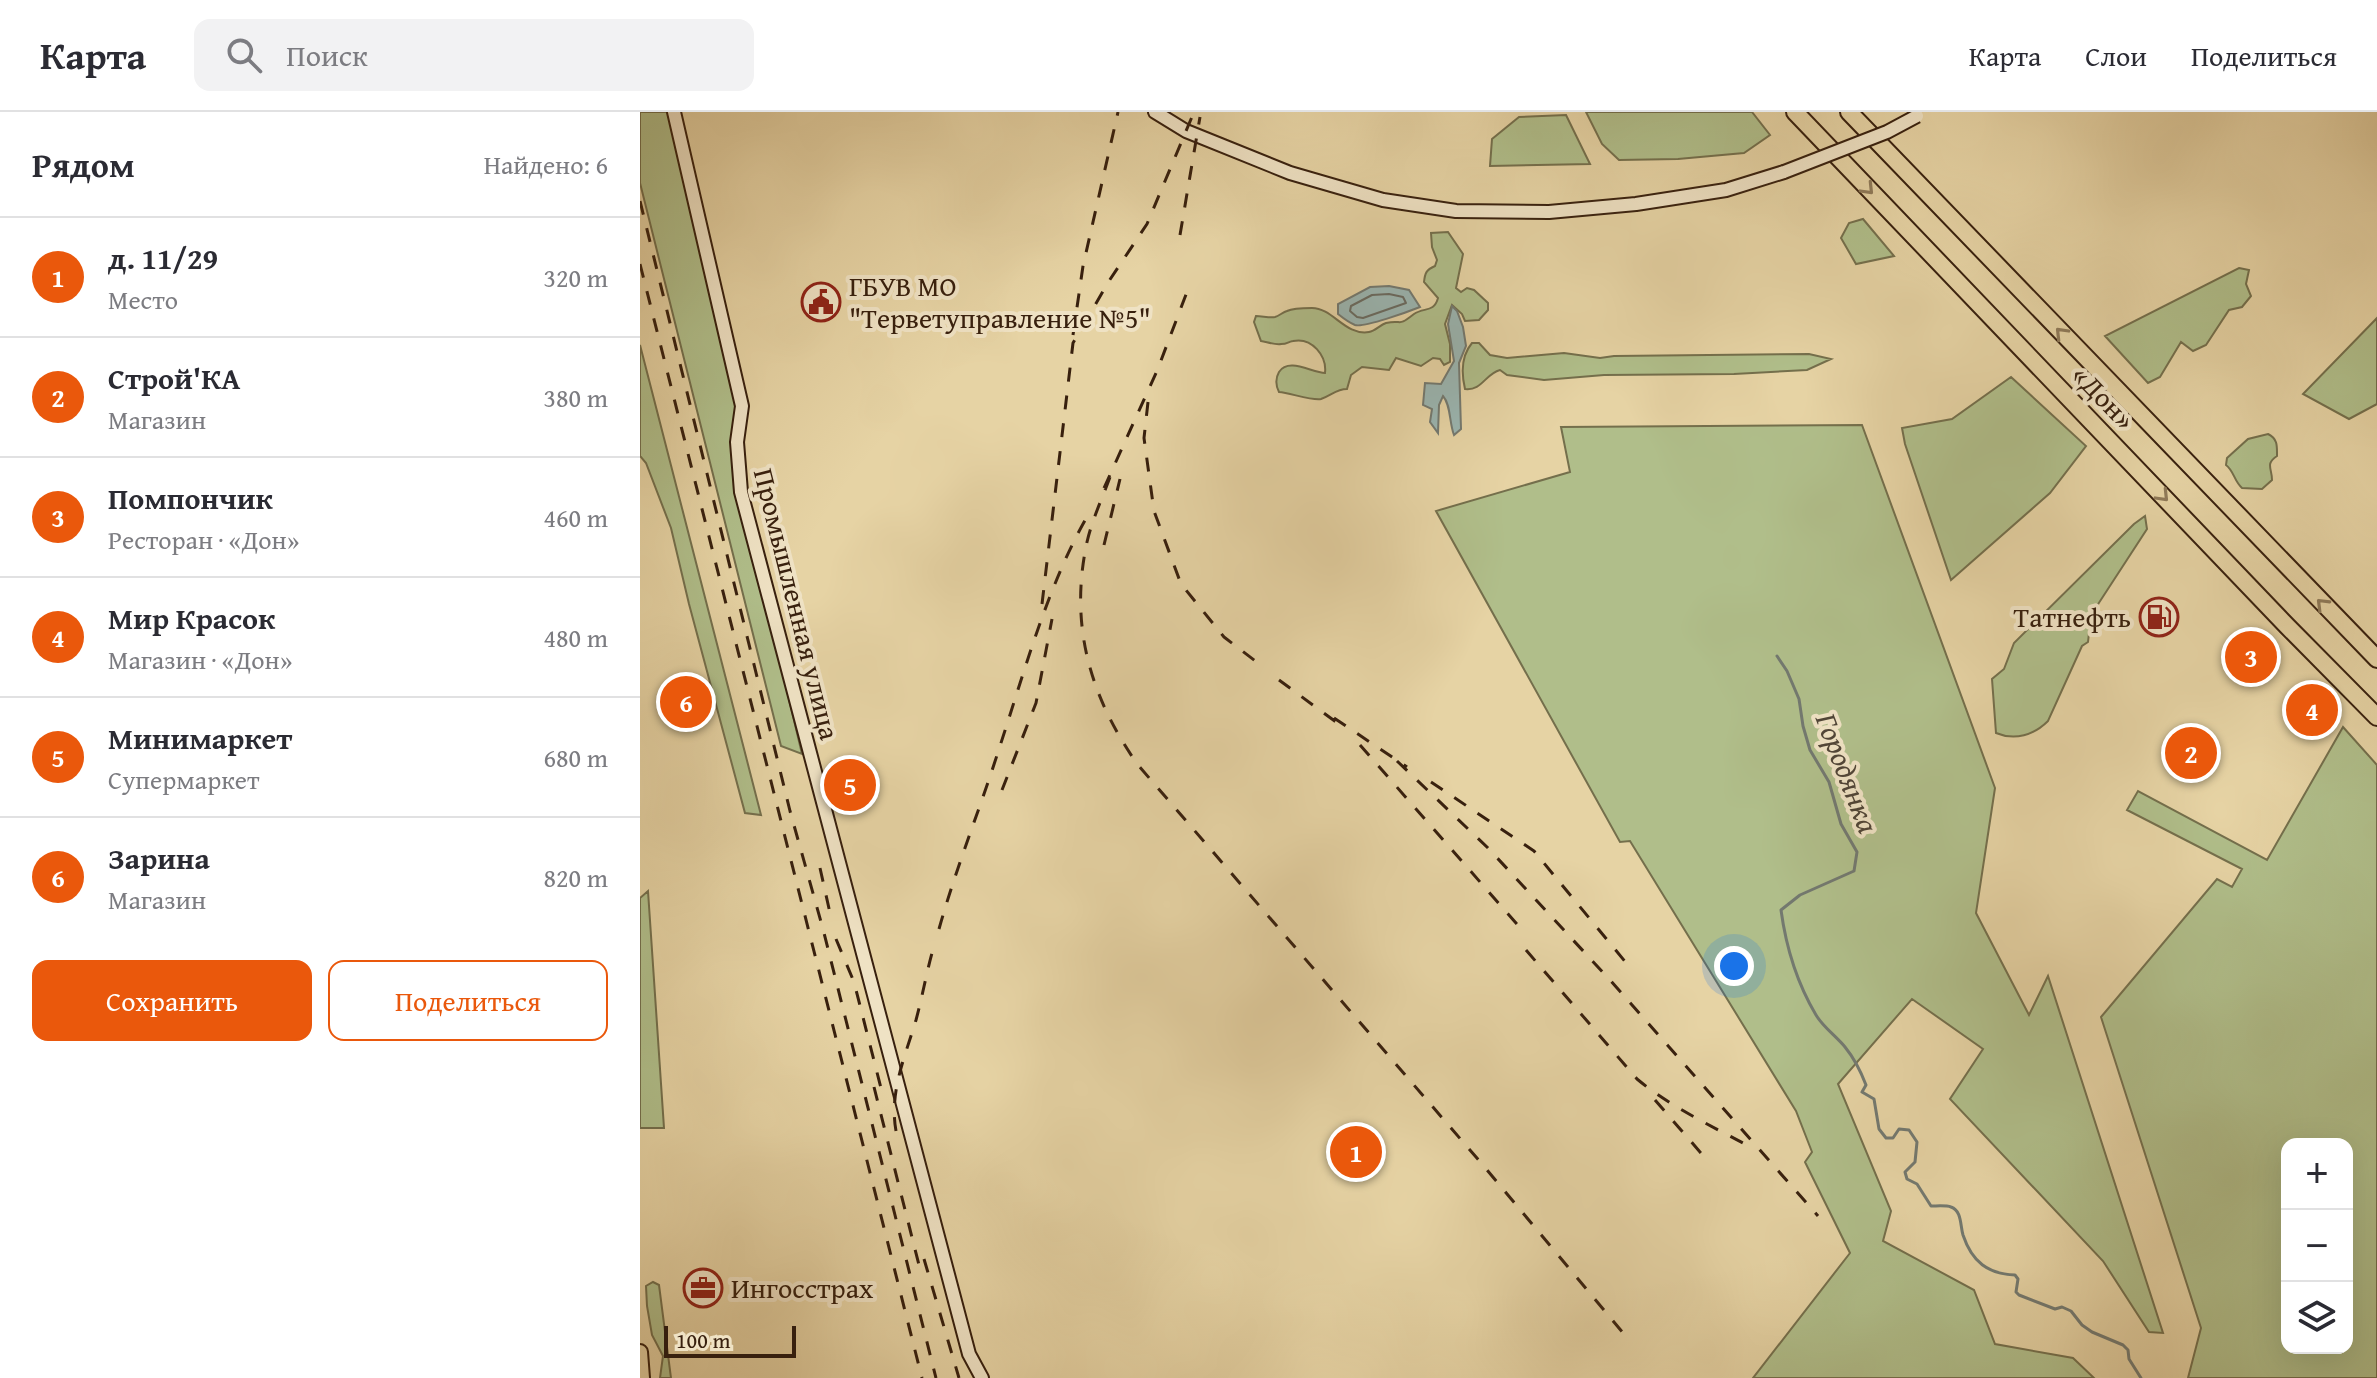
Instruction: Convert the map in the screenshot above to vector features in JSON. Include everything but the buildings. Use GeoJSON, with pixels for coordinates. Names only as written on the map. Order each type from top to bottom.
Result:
{"type":"FeatureCollection","features":[{"type":"Feature","properties":{"kind":"highway","name":"«Дон»"},"geometry":{"type":"LineString","coordinates":[[1795,112],[2377,717]]}},
{"type":"Feature","properties":{"kind":"highway","name":"«Дон»"},"geometry":{"type":"LineString","coordinates":[[1852,114],[2377,659]]}},
{"type":"Feature","properties":{"kind":"main road"},"geometry":{"type":"LineString","coordinates":[[640,1352],[642,1378]]}},
{"type":"Feature","properties":{"kind":"street","name":"Промышленная улица"},"geometry":{"type":"LineString","coordinates":[[674,112],[742,406],[737,442],[741,492],[958,1314],[969,1354],[982,1378]]}},
{"type":"Feature","properties":{"kind":"street"},"geometry":{"type":"LineString","coordinates":[[1155,112],[1186,131],[1290,173],[1383,200],[1480,212],[1549,212],[1636,204],[1726,190],[1784,172],[1887,132],[1920,114]]}},
{"type":"Feature","properties":{"kind":"green space"},"geometry":{"type":"Polygon","coordinates":[[[640,112],[668,112],[737,406],[742,501],[802,754],[781,746],[640,183],[640,112]]]}},
{"type":"Feature","properties":{"kind":"green space"},"geometry":{"type":"Polygon","coordinates":[[[1586,112],[1752,112],[1770,135],[1744,153],[1619,160],[1602,144],[1586,112]]]}},
{"type":"Feature","properties":{"kind":"green space"},"geometry":{"type":"Polygon","coordinates":[[[1566,115],[1590,164],[1490,166],[1492,139],[1519,117],[1566,115]]]}},
{"type":"Feature","properties":{"kind":"green space"},"geometry":{"type":"Polygon","coordinates":[[[1863,219],[1894,256],[1856,264],[1841,238],[1849,223],[1863,219]]]}},
{"type":"Feature","properties":{"kind":"green space"},"geometry":{"type":"Polygon","coordinates":[[[1448,232],[1463,254],[1456,288],[1461,292],[1467,288],[1474,290],[1488,303],[1488,310],[1479,320],[1465,321],[1452,305],[1445,324],[1450,362],[1444,365],[1440,359],[1433,358],[1421,366],[1396,358],[1389,370],[1362,367],[1351,375],[1347,389],[1321,399],[1279,392],[1277,377],[1283,368],[1295,366],[1325,373],[1324,360],[1317,349],[1306,342],[1279,344],[1261,341],[1254,322],[1256,316],[1275,317],[1292,309],[1319,309],[1361,332],[1371,331],[1386,323],[1402,322],[1436,303],[1438,298],[1424,282],[1426,272],[1435,266],[1437,260],[1431,233],[1448,232]]]}},
{"type":"Feature","properties":{"kind":"green space"},"geometry":{"type":"Polygon","coordinates":[[[2239,268],[2249,270],[2246,284],[2251,296],[2242,307],[2229,310],[2206,345],[2193,351],[2181,342],[2160,377],[2148,383],[2105,336],[2239,268]]]}},
{"type":"Feature","properties":{"kind":"green space"},"geometry":{"type":"Polygon","coordinates":[[[2377,318],[2377,404],[2349,419],[2303,394],[2377,318]]]}},
{"type":"Feature","properties":{"kind":"green space"},"geometry":{"type":"Polygon","coordinates":[[[1472,343],[1479,343],[1490,355],[1507,358],[1564,353],[1600,358],[1809,354],[1831,359],[1807,370],[1734,374],[1604,375],[1544,380],[1507,375],[1500,370],[1480,385],[1465,389],[1463,364],[1472,343]]]}},
{"type":"Feature","properties":{"kind":"green space"},"geometry":{"type":"Polygon","coordinates":[[[640,345],[761,815],[745,813],[671,528],[646,463],[640,456],[640,345]]]}},
{"type":"Feature","properties":{"kind":"green space"},"geometry":{"type":"Polygon","coordinates":[[[2011,377],[2086,446],[2050,493],[1951,580],[1902,428],[1952,419],[2011,377]]]}},
{"type":"Feature","properties":{"kind":"green space"},"geometry":{"type":"Polygon","coordinates":[[[1862,425],[1995,788],[1976,913],[2029,1015],[2048,976],[2163,1333],[2149,1332],[2103,1261],[1950,1099],[1983,1049],[1912,999],[1838,1084],[1891,1211],[1883,1241],[1974,1290],[1995,1344],[2073,1358],[2094,1378],[1753,1378],[1850,1253],[1805,1162],[1812,1152],[1796,1111],[1630,841],[1620,842],[1436,511],[1570,472],[1561,427],[1862,425]]]}},
{"type":"Feature","properties":{"kind":"green space"},"geometry":{"type":"Polygon","coordinates":[[[2268,434],[2277,446],[2277,456],[2270,464],[2272,480],[2262,489],[2242,488],[2226,465],[2227,458],[2248,439],[2268,434]]]}},
{"type":"Feature","properties":{"kind":"green space"},"geometry":{"type":"Polygon","coordinates":[[[2145,516],[2147,529],[2091,615],[2088,642],[2082,646],[2048,721],[2024,735],[1996,733],[1992,679],[2004,669],[2014,643],[2145,516]]]}},
{"type":"Feature","properties":{"kind":"green space"},"geometry":{"type":"Polygon","coordinates":[[[2343,727],[2377,765],[2377,1378],[2188,1378],[2201,1328],[2101,1017],[2217,879],[2232,887],[2242,869],[2127,810],[2138,791],[2267,860],[2343,727]]]}},
{"type":"Feature","properties":{"kind":"green space"},"geometry":{"type":"Polygon","coordinates":[[[648,891],[664,1128],[640,1128],[640,898],[648,891]]]}},
{"type":"Feature","properties":{"kind":"green space"},"geometry":{"type":"Polygon","coordinates":[[[653,1282],[659,1285],[671,1378],[660,1378],[663,1356],[652,1335],[647,1306],[646,1286],[653,1282]]]}},
{"type":"Feature","properties":{"kind":"water"},"geometry":{"type":"Polygon","coordinates":[[[1389,286],[1409,290],[1420,307],[1360,325],[1338,314],[1338,304],[1370,287],[1389,286]]]}},
{"type":"Feature","properties":{"kind":"water"},"geometry":{"type":"Polygon","coordinates":[[[1452,306],[1463,327],[1466,346],[1459,363],[1461,429],[1454,435],[1443,396],[1439,405],[1438,433],[1430,422],[1432,409],[1423,405],[1425,383],[1441,384],[1454,361],[1448,324],[1452,306]]]}},
{"type":"Feature","properties":{"kind":"waterway","name":"Городянка"},"geometry":{"type":"LineString","coordinates":[[1777,656],[1799,699],[1810,750],[1829,782],[1841,824],[1857,852],[1854,871],[1800,895],[1781,910],[1793,964],[1809,1003],[1857,1065],[1866,1085],[1862,1092],[1874,1099],[1879,1129],[1886,1138],[1893,1138],[1899,1129],[1909,1130],[1917,1142],[1915,1162],[1905,1172],[1907,1179],[1917,1184],[1931,1206],[1955,1209],[1963,1235],[1976,1259],[1989,1269],[2015,1275],[2019,1295],[2055,1309],[2062,1307],[2071,1311],[2092,1332],[2123,1345],[2141,1378]]}},
{"type":"Feature","properties":{"kind":"railway"},"geometry":{"type":"LineString","coordinates":[[1073,335],[1083,266],[1118,112]]}},
{"type":"Feature","properties":{"kind":"railway"},"geometry":{"type":"LineString","coordinates":[[1042,604],[1073,343],[1147,224],[1194,112]]}},
{"type":"Feature","properties":{"kind":"railway"},"geometry":{"type":"LineString","coordinates":[[1180,235],[1200,117]]}},
{"type":"Feature","properties":{"kind":"railway"},"geometry":{"type":"LineString","coordinates":[[640,201],[790,811],[823,929],[936,1378]]}},
{"type":"Feature","properties":{"kind":"railway"},"geometry":{"type":"LineString","coordinates":[[640,264],[922,1378]]}},
{"type":"Feature","properties":{"kind":"railway"},"geometry":{"type":"LineString","coordinates":[[1104,488],[1157,371],[1190,284]]}},
{"type":"Feature","properties":{"kind":"railway"},"geometry":{"type":"LineString","coordinates":[[1148,402],[1144,438],[1154,511],[1181,584],[1224,637],[1258,663]]}},
{"type":"Feature","properties":{"kind":"railway"},"geometry":{"type":"LineString","coordinates":[[1110,477],[1087,542],[1081,602],[1088,659],[1107,713],[1121,739],[1138,765],[1482,1164],[1629,1340]]}},
{"type":"Feature","properties":{"kind":"railway"},"geometry":{"type":"LineString","coordinates":[[1104,545],[1120,479]]}},
{"type":"Feature","properties":{"kind":"railway"},"geometry":{"type":"LineString","coordinates":[[939,929],[1038,629],[1061,570],[1088,515]]}},
{"type":"Feature","properties":{"kind":"railway"},"geometry":{"type":"LineString","coordinates":[[1002,790],[1036,703],[1052,619]]}},
{"type":"Feature","properties":{"kind":"railway"},"geometry":{"type":"LineString","coordinates":[[1279,680],[1340,725]]}},
{"type":"Feature","properties":{"kind":"railway"},"geometry":{"type":"LineString","coordinates":[[1334,718],[1407,767]]}},
{"type":"Feature","properties":{"kind":"railway"},"geometry":{"type":"LineString","coordinates":[[1360,745],[1523,931]]}},
{"type":"Feature","properties":{"kind":"railway"},"geometry":{"type":"LineString","coordinates":[[1397,761],[1488,848],[1610,980],[1818,1216]]}},
{"type":"Feature","properties":{"kind":"railway"},"geometry":{"type":"LineString","coordinates":[[1431,782],[1534,851],[1632,970]]}},
{"type":"Feature","properties":{"kind":"railway"},"geometry":{"type":"LineString","coordinates":[[820,868],[830,913]]}},
{"type":"Feature","properties":{"kind":"railway"},"geometry":{"type":"LineString","coordinates":[[836,939],[854,982],[883,1096]]}},
{"type":"Feature","properties":{"kind":"railway"},"geometry":{"type":"LineString","coordinates":[[1526,950],[1637,1079],[1679,1108],[1754,1149]]}},
{"type":"Feature","properties":{"kind":"railway"},"geometry":{"type":"LineString","coordinates":[[896,1131],[896,1088],[932,953]]}},
{"type":"Feature","properties":{"kind":"railway"},"geometry":{"type":"LineString","coordinates":[[874,1087],[921,1273]]}},
{"type":"Feature","properties":{"kind":"railway"},"geometry":{"type":"LineString","coordinates":[[1655,1100],[1707,1160]]}},
{"type":"Feature","properties":{"kind":"railway"},"geometry":{"type":"LineString","coordinates":[[924,1259],[959,1378]]}},
{"type":"Feature","properties":{"kind":"place","name":"ГБУВ МО \"Терветуправление №5\""},"geometry":{"type":"Point","coordinates":[821,302]}},
{"type":"Feature","properties":{"kind":"place","name":"Татнефть"},"geometry":{"type":"Point","coordinates":[2159,617]}},
{"type":"Feature","properties":{"kind":"place","name":"Помпончик"},"geometry":{"type":"Point","coordinates":[2251,657]}},
{"type":"Feature","properties":{"kind":"place","name":"Зарина"},"geometry":{"type":"Point","coordinates":[686,702]}},
{"type":"Feature","properties":{"kind":"place","name":"Мир Красок"},"geometry":{"type":"Point","coordinates":[2312,710]}},
{"type":"Feature","properties":{"kind":"place","name":"Строй'КА"},"geometry":{"type":"Point","coordinates":[2191,753]}},
{"type":"Feature","properties":{"kind":"place","name":"Минимаркет"},"geometry":{"type":"Point","coordinates":[850,785]}},
{"type":"Feature","properties":{"kind":"place","name":"д. 11/29"},"geometry":{"type":"Point","coordinates":[1356,1152]}},
{"type":"Feature","properties":{"kind":"place","name":"Ингосстрах"},"geometry":{"type":"Point","coordinates":[703,1288]}}]}
